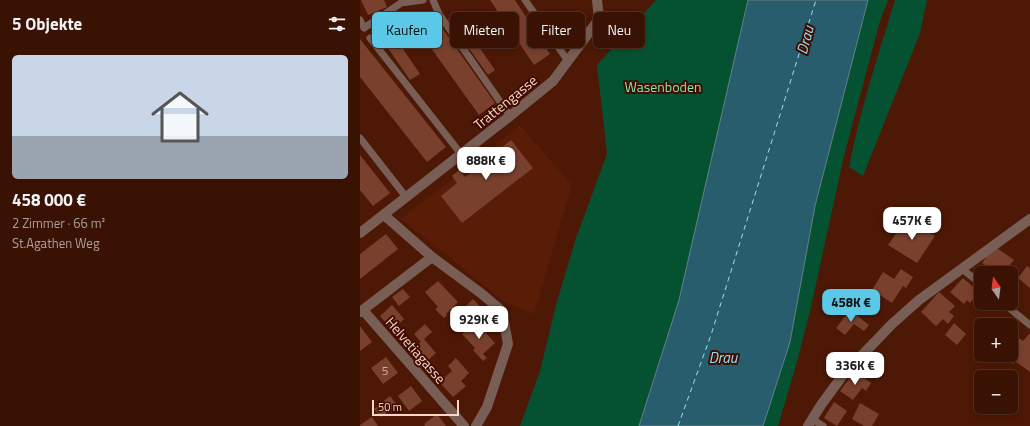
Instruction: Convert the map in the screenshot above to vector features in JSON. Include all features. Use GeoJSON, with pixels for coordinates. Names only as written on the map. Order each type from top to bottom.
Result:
{"type":"FeatureCollection","features":[{"type":"Feature","properties":{"kind":"street","name":"Trattengasse"},"geometry":{"type":"LineString","coordinates":[[360,233],[553,81],[599,19],[598,0]]}},
{"type":"Feature","properties":{"kind":"street"},"geometry":{"type":"LineString","coordinates":[[384,215],[432,258],[502,310],[508,344],[488,407],[476,426]]}},
{"type":"Feature","properties":{"kind":"street"},"geometry":{"type":"LineString","coordinates":[[810,422],[843,375],[892,324],[919,300],[1030,220]]}},
{"type":"Feature","properties":{"kind":"street"},"geometry":{"type":"LineString","coordinates":[[361,311],[432,258]]}},
{"type":"Feature","properties":{"kind":"street","name":"Helvetiagasse"},"geometry":{"type":"LineString","coordinates":[[361,311],[464,426]]}},
{"type":"Feature","properties":{"kind":"lane"},"geometry":{"type":"LineString","coordinates":[[360,20],[364,28],[401,1],[423,0]]}},
{"type":"Feature","properties":{"kind":"lane"},"geometry":{"type":"LineString","coordinates":[[433,0],[439,14],[510,116]]}},
{"type":"Feature","properties":{"kind":"lane"},"geometry":{"type":"LineString","coordinates":[[525,0],[568,61]]}},
{"type":"Feature","properties":{"kind":"lane"},"geometry":{"type":"LineString","coordinates":[[370,38],[460,154]]}},
{"type":"Feature","properties":{"kind":"lane"},"geometry":{"type":"LineString","coordinates":[[360,138],[406,197]]}},
{"type":"Feature","properties":{"kind":"lane"},"geometry":{"type":"LineString","coordinates":[[962,268],[974,278]]}},
{"type":"Feature","properties":{"kind":"lane"},"geometry":{"type":"LineString","coordinates":[[1012,310],[1030,325]]}},
{"type":"Feature","properties":{"kind":"lane"},"geometry":{"type":"LineString","coordinates":[[810,422],[823,426]]}},
{"type":"Feature","properties":{"kind":"shaded area"},"geometry":{"type":"Polygon","coordinates":[[[520,125],[572,185],[534,314],[505,302],[401,219],[520,125]]]}},
{"type":"Feature","properties":{"kind":"green space","name":"Wasenboden"},"geometry":{"type":"Polygon","coordinates":[[[656,0],[748,0],[679,300],[639,426],[520,426],[540,371],[556,305],[576,238],[607,154],[597,65],[612,48],[645,48],[645,12],[656,0]]]}},
{"type":"Feature","properties":{"kind":"green space"},"geometry":{"type":"Polygon","coordinates":[[[868,0],[888,0],[880,21],[844,156],[811,307],[797,362],[778,426],[763,426],[790,342],[815,206],[868,0]]]}},
{"type":"Feature","properties":{"kind":"green space"},"geometry":{"type":"Polygon","coordinates":[[[895,0],[927,0],[920,33],[863,176],[849,167],[864,104],[895,0]]]}},
{"type":"Feature","properties":{"kind":"water","name":"Drau"},"geometry":{"type":"Polygon","coordinates":[[[748,0],[868,0],[815,206],[790,342],[763,426],[639,426],[679,300],[748,0]]]}},
{"type":"Feature","properties":{"kind":"building"},"geometry":{"type":"Polygon","coordinates":[[[361,0],[384,0],[387,7],[372,12],[368,15],[361,0]]]}},
{"type":"Feature","properties":{"kind":"building"},"geometry":{"type":"Polygon","coordinates":[[[490,0],[515,0],[527,19],[527,48],[546,48],[550,54],[534,65],[519,43],[519,12],[498,12],[490,0]]]}},
{"type":"Feature","properties":{"kind":"building"},"geometry":{"type":"Polygon","coordinates":[[[442,28],[450,39],[450,48],[456,48],[495,103],[479,115],[431,48],[442,48],[442,28]]]}},
{"type":"Feature","properties":{"kind":"building"},"geometry":{"type":"Polygon","coordinates":[[[360,39],[446,147],[427,162],[360,77],[360,39]]]}},
{"type":"Feature","properties":{"kind":"building"},"geometry":{"type":"Polygon","coordinates":[[[388,48],[402,48],[420,74],[410,80],[388,48]]]}},
{"type":"Feature","properties":{"kind":"building"},"geometry":{"type":"Polygon","coordinates":[[[469,48],[480,48],[495,70],[488,75],[469,48]]]}},
{"type":"Feature","properties":{"kind":"building"},"geometry":{"type":"Polygon","coordinates":[[[511,140],[533,168],[462,223],[441,196],[457,183],[452,176],[459,170],[465,177],[511,140]]]}},
{"type":"Feature","properties":{"kind":"building"},"geometry":{"type":"Polygon","coordinates":[[[360,155],[390,193],[373,206],[360,190],[360,155]]]}},
{"type":"Feature","properties":{"kind":"building"},"geometry":{"type":"Polygon","coordinates":[[[907,218],[935,236],[917,263],[888,245],[907,218]]]}},
{"type":"Feature","properties":{"kind":"building"},"geometry":{"type":"Polygon","coordinates":[[[386,234],[398,249],[360,279],[360,254],[386,234]]]}},
{"type":"Feature","properties":{"kind":"building"},"geometry":{"type":"Polygon","coordinates":[[[997,248],[1014,260],[1009,266],[987,266],[982,263],[992,249],[995,251],[997,248]]]}},
{"type":"Feature","properties":{"kind":"building"},"geometry":{"type":"Polygon","coordinates":[[[1027,266],[1030,268],[1030,288],[1018,278],[1027,266]]]}},
{"type":"Feature","properties":{"kind":"building"},"geometry":{"type":"Polygon","coordinates":[[[901,269],[913,277],[906,288],[903,286],[892,303],[872,290],[883,272],[894,279],[901,269]]]}},
{"type":"Feature","properties":{"kind":"building"},"geometry":{"type":"Polygon","coordinates":[[[963,278],[974,288],[974,298],[970,303],[967,300],[964,304],[950,292],[963,278]]]}},
{"type":"Feature","properties":{"kind":"building"},"geometry":{"type":"Polygon","coordinates":[[[438,281],[458,302],[444,318],[435,309],[438,307],[425,292],[438,281]]]}},
{"type":"Feature","properties":{"kind":"building"},"geometry":{"type":"Polygon","coordinates":[[[403,289],[410,297],[399,306],[392,297],[403,289]]]}},
{"type":"Feature","properties":{"kind":"building"},"geometry":{"type":"Polygon","coordinates":[[[939,292],[955,306],[949,312],[954,316],[948,324],[943,319],[936,326],[921,312],[939,292]]]}},
{"type":"Feature","properties":{"kind":"building"},"geometry":{"type":"Polygon","coordinates":[[[473,299],[485,312],[476,321],[464,308],[473,299]]]}},
{"type":"Feature","properties":{"kind":"building"},"geometry":{"type":"Polygon","coordinates":[[[392,305],[404,319],[392,330],[380,316],[392,305]]]}},
{"type":"Feature","properties":{"kind":"building"},"geometry":{"type":"Polygon","coordinates":[[[850,310],[869,325],[864,331],[854,324],[845,335],[836,328],[850,310]]]}},
{"type":"Feature","properties":{"kind":"building"},"geometry":{"type":"Polygon","coordinates":[[[476,322],[495,343],[483,354],[487,358],[483,361],[473,350],[475,348],[462,334],[476,322]]]}},
{"type":"Feature","properties":{"kind":"building"},"geometry":{"type":"Polygon","coordinates":[[[954,323],[966,334],[957,345],[945,335],[954,323]]]}},
{"type":"Feature","properties":{"kind":"building"},"geometry":{"type":"Polygon","coordinates":[[[425,324],[432,332],[424,339],[436,353],[424,364],[412,350],[421,342],[414,334],[425,324]]]}},
{"type":"Feature","properties":{"kind":"building"},"geometry":{"type":"Polygon","coordinates":[[[360,326],[372,342],[360,351],[360,326]]]}},
{"type":"Feature","properties":{"kind":"building"},"geometry":{"type":"Polygon","coordinates":[[[1029,334],[1030,334],[1030,372],[1016,362],[1018,362],[1018,337],[1023,341],[1029,334]]]}},
{"type":"Feature","properties":{"kind":"building"},"geometry":{"type":"Polygon","coordinates":[[[386,357],[398,373],[383,384],[371,368],[386,357]]]}},
{"type":"Feature","properties":{"kind":"building"},"geometry":{"type":"Polygon","coordinates":[[[456,358],[469,373],[461,381],[466,386],[453,397],[439,382],[452,371],[448,366],[456,358]]]}},
{"type":"Feature","properties":{"kind":"building"},"geometry":{"type":"Polygon","coordinates":[[[855,371],[871,383],[866,391],[862,388],[853,400],[840,391],[855,371]]]}},
{"type":"Feature","properties":{"kind":"building"},"geometry":{"type":"Polygon","coordinates":[[[411,386],[422,401],[409,411],[398,396],[411,386]]]}},
{"type":"Feature","properties":{"kind":"building"},"geometry":{"type":"Polygon","coordinates":[[[390,396],[397,405],[381,417],[374,409],[390,396]]]}},
{"type":"Feature","properties":{"kind":"building"},"geometry":{"type":"Polygon","coordinates":[[[834,402],[847,411],[837,426],[824,418],[834,402]]]}},
{"type":"Feature","properties":{"kind":"building"},"geometry":{"type":"Polygon","coordinates":[[[860,403],[879,414],[872,426],[864,426],[852,419],[860,403]]]}},
{"type":"Feature","properties":{"kind":"building"},"geometry":{"type":"Polygon","coordinates":[[[437,414],[446,426],[425,426],[424,424],[437,414]]]}},
{"type":"Feature","properties":{"kind":"building"},"geometry":{"type":"Polygon","coordinates":[[[372,417],[378,426],[360,426],[360,425],[372,417]]]}},
{"type":"Feature","properties":{"kind":"ferry route"},"geometry":{"type":"LineString","coordinates":[[678,426],[711,335],[816,0]]}}]}
